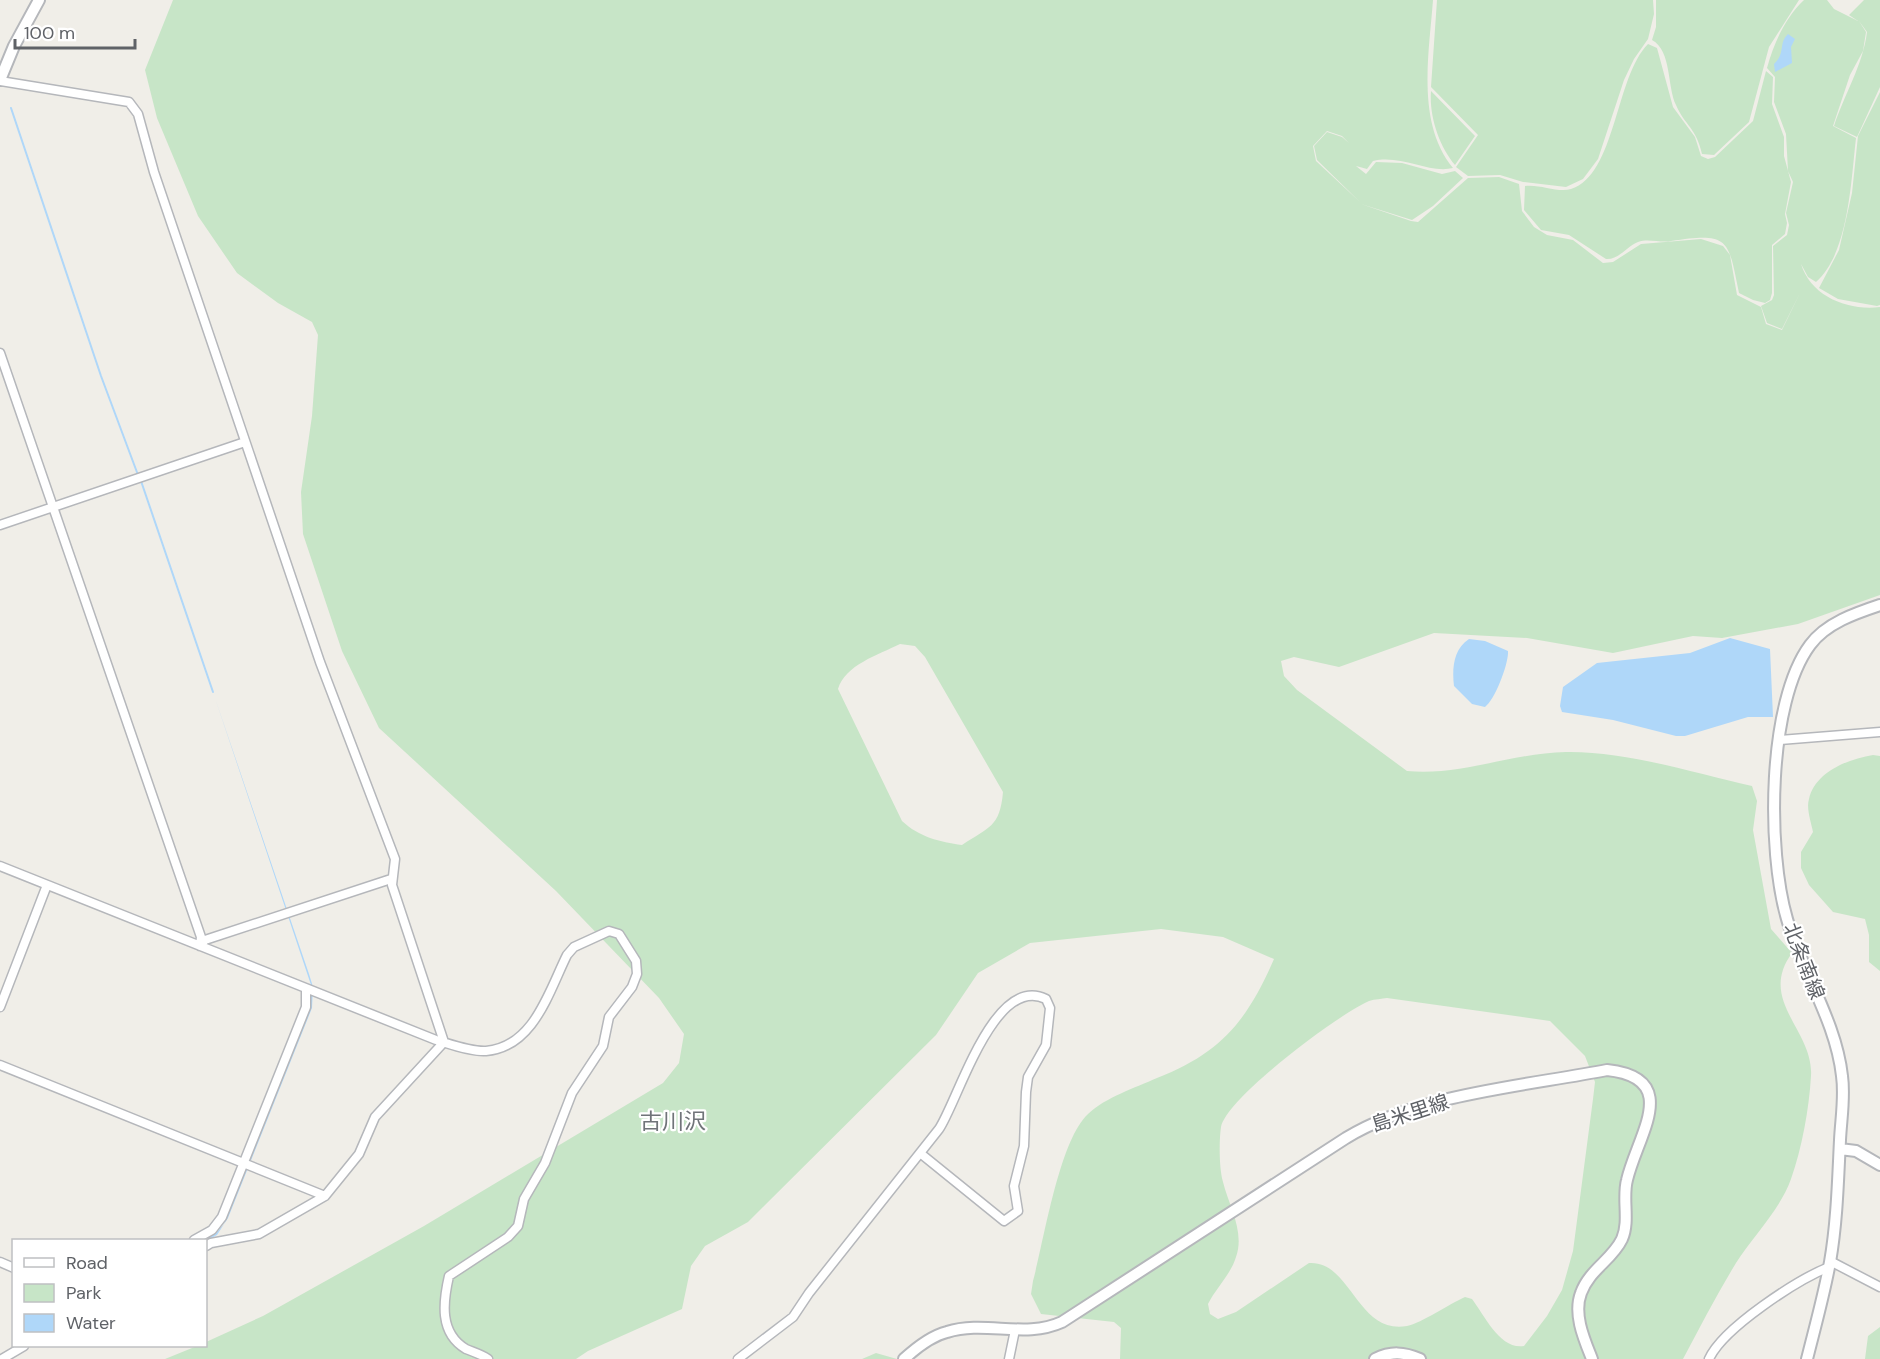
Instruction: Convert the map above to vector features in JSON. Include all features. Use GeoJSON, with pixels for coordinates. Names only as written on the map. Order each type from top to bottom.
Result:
{"type":"FeatureCollection","features":[{"type":"Feature","properties":{"kind":"street"},"geometry":{"type":"LineString","coordinates":[[39,0],[14,46],[0,80],[129,102],[138,114],[154,172],[320,662],[395,859],[391,879],[444,1042]]}},
{"type":"Feature","properties":{"kind":"street"},"geometry":{"type":"LineString","coordinates":[[0,353],[201,937],[200,946]]}},
{"type":"Feature","properties":{"kind":"street"},"geometry":{"type":"LineString","coordinates":[[0,525],[245,442]]}},
{"type":"Feature","properties":{"kind":"street","name":"北条南線"},"geometry":{"type":"LineString","coordinates":[[1807,1359],[1829,1264],[1840,1149],[1843,1079],[1838,1053],[1802,961],[1779,887],[1774,817],[1780,740],[1789,687],[1811,643],[1842,620],[1880,605]]}},
{"type":"Feature","properties":{"kind":"street"},"geometry":{"type":"LineString","coordinates":[[1780,740],[1880,732]]}},
{"type":"Feature","properties":{"kind":"street"},"geometry":{"type":"LineString","coordinates":[[0,866],[444,1042],[485,1051],[509,1045],[537,1017],[567,956],[574,947],[609,931],[619,934],[636,962],[637,974],[632,987],[609,1017],[603,1046],[572,1093],[545,1163],[525,1199],[518,1227],[508,1237],[449,1276],[443,1305],[444,1320],[452,1336],[464,1348],[488,1359]]}},
{"type":"Feature","properties":{"kind":"street"},"geometry":{"type":"LineString","coordinates":[[200,946],[205,940],[391,879]]}},
{"type":"Feature","properties":{"kind":"street"},"geometry":{"type":"LineString","coordinates":[[0,1007],[47,885]]}},
{"type":"Feature","properties":{"kind":"street"},"geometry":{"type":"LineString","coordinates":[[196,1239],[212,1230],[222,1217],[306,1007],[306,989]]}},
{"type":"Feature","properties":{"kind":"street"},"geometry":{"type":"LineString","coordinates":[[738,1359],[793,1317],[809,1293],[939,1129],[947,1117],[975,1051],[998,1017],[1017,1000],[1031,995],[1046,999],[1050,1008],[1046,1046],[1028,1077],[1026,1092],[1024,1146],[1014,1186],[1018,1211],[1004,1221],[920,1153]]}},
{"type":"Feature","properties":{"kind":"street"},"geometry":{"type":"LineString","coordinates":[[207,1245],[259,1234],[325,1196],[359,1154],[375,1117],[444,1042]]}},
{"type":"Feature","properties":{"kind":"street"},"geometry":{"type":"LineString","coordinates":[[0,1065],[325,1196]]}},
{"type":"Feature","properties":{"kind":"street","name":"島米里線"},"geometry":{"type":"LineString","coordinates":[[904,1359],[916,1347],[946,1332],[974,1328],[1047,1329],[1062,1322],[1346,1138],[1383,1119],[1458,1098],[1607,1070],[1628,1072],[1637,1077],[1645,1087],[1651,1104],[1649,1117],[1627,1179],[1624,1236],[1618,1246],[1595,1269],[1580,1294],[1580,1320],[1592,1359]]}},
{"type":"Feature","properties":{"kind":"street"},"geometry":{"type":"LineString","coordinates":[[1840,1149],[1856,1151],[1880,1165]]}},
{"type":"Feature","properties":{"kind":"street"},"geometry":{"type":"LineString","coordinates":[[1709,1359],[1716,1346],[1745,1320],[1810,1274],[1829,1264],[1880,1287]]}},
{"type":"Feature","properties":{"kind":"street"},"geometry":{"type":"LineString","coordinates":[[1009,1359],[1015,1330]]}},
{"type":"Feature","properties":{"kind":"street"},"geometry":{"type":"LineString","coordinates":[[1714,1359],[1716,1346]]}},
{"type":"Feature","properties":{"kind":"street"},"geometry":{"type":"LineString","coordinates":[[2,1359],[22,1347]]}},
{"type":"Feature","properties":{"kind":"street"},"geometry":{"type":"LineString","coordinates":[[1375,1359],[1388,1353],[1407,1353],[1420,1359]]}},
{"type":"Feature","properties":{"kind":"green space"},"geometry":{"type":"Polygon","coordinates":[[[173,0],[1433,0],[1428,65],[1429,109],[1441,150],[1453,168],[1434,168],[1394,160],[1373,161],[1367,169],[1356,166],[1366,174],[1376,162],[1402,163],[1442,174],[1455,171],[1463,178],[1433,206],[1412,220],[1361,204],[1418,222],[1468,178],[1499,177],[1519,184],[1522,211],[1534,227],[1547,235],[1573,240],[1603,263],[1613,262],[1641,244],[1701,239],[1723,246],[1730,255],[1737,295],[1761,307],[1766,324],[1782,330],[1800,293],[1782,329],[1767,323],[1761,306],[1772,300],[1774,295],[1773,246],[1787,235],[1789,225],[1786,213],[1793,182],[1788,171],[1786,134],[1774,102],[1775,77],[1767,68],[1781,31],[1804,0],[1827,0],[1834,9],[1858,21],[1849,15],[1864,0],[1880,0],[1880,87],[1857,137],[1834,126],[1863,51],[1850,75],[1833,126],[1856,138],[1850,194],[1842,235],[1827,269],[1816,282],[1808,277],[1801,264],[1806,275],[1813,285],[1832,299],[1855,306],[1880,307],[1880,595],[1798,624],[1722,638],[1693,636],[1613,653],[1527,638],[1434,633],[1339,667],[1294,657],[1281,661],[1284,676],[1297,690],[1407,771],[1447,770],[1546,753],[1589,753],[1636,759],[1752,786],[1757,801],[1753,830],[1771,929],[1792,953],[1783,970],[1781,986],[1783,1001],[1810,1059],[1809,1102],[1798,1154],[1786,1190],[1736,1263],[1683,1359],[1120,1359],[1121,1328],[1114,1322],[1041,1314],[1031,1294],[1033,1281],[1061,1168],[1078,1127],[1088,1114],[1103,1103],[1179,1068],[1215,1046],[1242,1017],[1264,981],[1274,959],[1223,937],[1161,929],[1030,943],[978,973],[936,1035],[748,1222],[705,1246],[691,1266],[682,1309],[588,1351],[576,1359],[165,1359],[195,1347],[207,1347],[207,1342],[263,1316],[424,1226],[663,1083],[679,1063],[684,1034],[659,998],[556,891],[379,728],[342,651],[303,534],[301,492],[312,416],[318,335],[312,322],[278,303],[237,273],[198,216],[157,118],[145,70],[173,0]],[[1327,131],[1313,146],[1316,161],[1360,202],[1317,160],[1314,146],[1327,132],[1342,137],[1349,143],[1342,136],[1327,131]],[[900,644],[855,667],[848,673],[838,689],[902,821],[915,831],[930,838],[962,845],[986,830],[996,819],[1003,792],[925,657],[915,646],[900,644]],[[1387,998],[1369,1001],[1334,1022],[1263,1077],[1242,1096],[1228,1114],[1221,1127],[1220,1162],[1223,1182],[1239,1238],[1236,1257],[1231,1269],[1208,1304],[1210,1314],[1218,1319],[1236,1312],[1309,1263],[1323,1265],[1335,1273],[1376,1320],[1390,1326],[1413,1324],[1465,1297],[1472,1299],[1500,1337],[1515,1346],[1524,1346],[1547,1316],[1562,1290],[1573,1251],[1595,1082],[1585,1056],[1550,1021],[1387,998]]]}},
{"type":"Feature","properties":{"kind":"green space"},"geometry":{"type":"Polygon","coordinates":[[[1437,0],[1653,0],[1654,14],[1648,39],[1634,59],[1624,80],[1598,159],[1583,179],[1566,187],[1523,182],[1500,175],[1468,176],[1456,167],[1478,135],[1431,87],[1437,0]]]}},
{"type":"Feature","properties":{"kind":"green space"},"geometry":{"type":"Polygon","coordinates":[[[1656,0],[1799,0],[1769,47],[1749,122],[1714,155],[1702,154],[1694,132],[1683,118],[1673,97],[1663,52],[1652,40],[1656,27],[1656,0]]]}},
{"type":"Feature","properties":{"kind":"green space"},"geometry":{"type":"Polygon","coordinates":[[[1648,44],[1657,48],[1673,107],[1695,137],[1701,156],[1708,159],[1715,157],[1753,121],[1766,71],[1773,77],[1772,104],[1784,137],[1784,156],[1791,182],[1785,214],[1787,223],[1785,234],[1772,245],[1772,293],[1770,300],[1765,303],[1739,293],[1728,250],[1716,239],[1642,241],[1611,259],[1606,259],[1569,235],[1541,230],[1524,210],[1525,186],[1566,190],[1586,180],[1597,165],[1606,146],[1628,79],[1637,59],[1648,44]]]}},
{"type":"Feature","properties":{"kind":"green space"},"geometry":{"type":"Polygon","coordinates":[[[1431,91],[1475,136],[1455,165],[1444,149],[1436,130],[1431,91]]]}},
{"type":"Feature","properties":{"kind":"green space"},"geometry":{"type":"Polygon","coordinates":[[[1880,92],[1880,305],[1877,306],[1838,299],[1819,288],[1839,250],[1852,193],[1858,136],[1880,92]]]}},
{"type":"Feature","properties":{"kind":"green space"},"geometry":{"type":"Polygon","coordinates":[[[1873,755],[1880,756],[1880,971],[1869,962],[1869,935],[1865,919],[1833,912],[1809,885],[1801,868],[1801,852],[1813,832],[1808,807],[1812,790],[1825,774],[1834,768],[1873,755]]]}},
{"type":"Feature","properties":{"kind":"green space"},"geometry":{"type":"Polygon","coordinates":[[[1880,1327],[1880,1359],[1865,1359],[1868,1336],[1880,1327]]]}},
{"type":"Feature","properties":{"kind":"green space"},"geometry":{"type":"Polygon","coordinates":[[[876,1353],[897,1359],[862,1359],[876,1353]]]}},
{"type":"Feature","properties":{"kind":"water"},"geometry":{"type":"Polygon","coordinates":[[[1788,34],[1795,39],[1791,47],[1792,63],[1775,72],[1774,64],[1780,56],[1783,41],[1788,34]]]}},
{"type":"Feature","properties":{"kind":"water"},"geometry":{"type":"Polygon","coordinates":[[[1730,638],[1770,649],[1773,717],[1748,717],[1685,736],[1676,736],[1613,720],[1562,712],[1560,706],[1563,687],[1597,663],[1690,653],[1730,638]]]}},
{"type":"Feature","properties":{"kind":"water"},"geometry":{"type":"Polygon","coordinates":[[[1469,639],[1485,641],[1508,651],[1501,681],[1485,707],[1472,704],[1454,686],[1453,673],[1457,654],[1469,639]]]}},
{"type":"Feature","properties":{"kind":"water"},"geometry":{"type":"Polygon","coordinates":[[[215,698],[313,987],[312,1008],[228,1218],[217,1235],[207,1240],[205,1239],[218,1231],[224,1224],[311,1007],[311,985],[215,698]]]}},
{"type":"Feature","properties":{"kind":"waterway"},"geometry":{"type":"LineString","coordinates":[[11,108],[101,376],[138,475]]}},
{"type":"Feature","properties":{"kind":"waterway"},"geometry":{"type":"LineString","coordinates":[[141,481],[213,692]]}},
{"type":"Feature","properties":{"kind":"district","name":"古川沢"},"geometry":{"type":"Point","coordinates":[673,1121]}}]}
